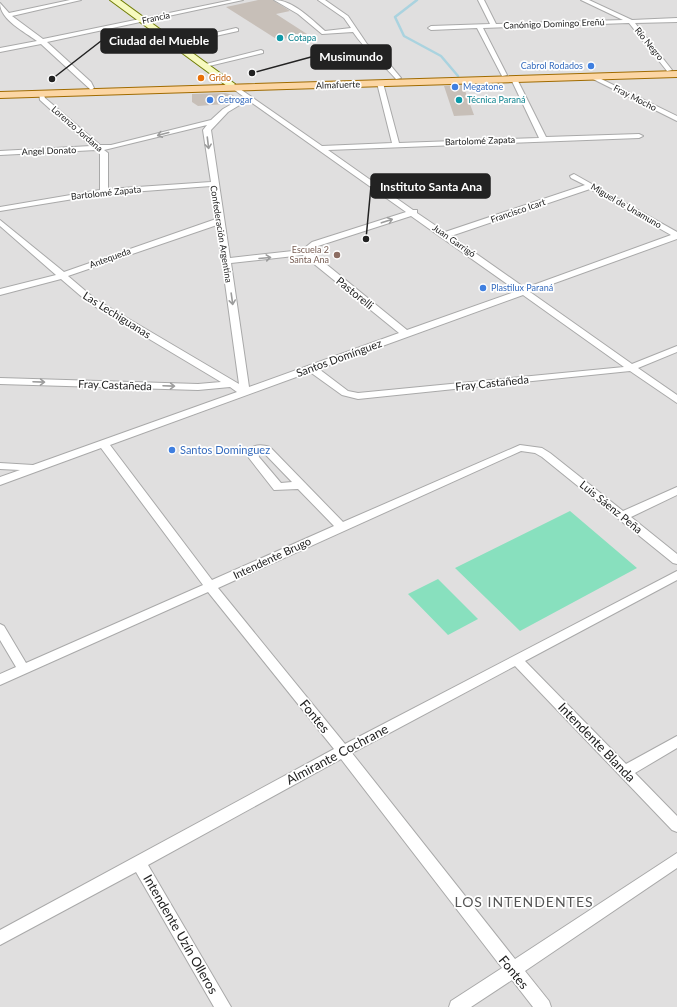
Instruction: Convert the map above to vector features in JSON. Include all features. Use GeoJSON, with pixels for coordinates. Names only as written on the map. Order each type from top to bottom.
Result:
{"type":"FeatureCollection","features":[{"type":"Feature","properties":{"kind":"main road","name":"Almafuerte"},"geometry":{"type":"LineString","coordinates":[[0,96],[398,78],[593,77],[674,71]]}},
{"type":"Feature","properties":{"kind":"main road","name":"Almafuerte"},"geometry":{"type":"LineString","coordinates":[[0,90],[380,83],[674,71]]}},
{"type":"Feature","properties":{"kind":"street"},"geometry":{"type":"LineString","coordinates":[[7,15],[78,0]]}},
{"type":"Feature","properties":{"kind":"street"},"geometry":{"type":"LineString","coordinates":[[114,0],[233,86]]}},
{"type":"Feature","properties":{"kind":"street","name":"Francia"},"geometry":{"type":"LineString","coordinates":[[1,50],[240,0]]}},
{"type":"Feature","properties":{"kind":"street"},"geometry":{"type":"LineString","coordinates":[[277,0],[300,14],[324,33],[354,30]]}},
{"type":"Feature","properties":{"kind":"street"},"geometry":{"type":"LineString","coordinates":[[321,0],[346,17],[365,45],[384,62],[398,78]]}},
{"type":"Feature","properties":{"kind":"street"},"geometry":{"type":"LineString","coordinates":[[481,0],[494,26]]}},
{"type":"Feature","properties":{"kind":"street","name":"Río Negro"},"geometry":{"type":"LineString","coordinates":[[584,0],[630,21],[674,71]]}},
{"type":"Feature","properties":{"kind":"street"},"geometry":{"type":"LineString","coordinates":[[0,5],[7,15],[43,42],[89,83],[91,88]]}},
{"type":"Feature","properties":{"kind":"street","name":"Canónigo Domingo Ereñú"},"geometry":{"type":"LineString","coordinates":[[431,28],[677,20]]}},
{"type":"Feature","properties":{"kind":"street"},"geometry":{"type":"LineString","coordinates":[[479,26],[543,139]]}},
{"type":"Feature","properties":{"kind":"street"},"geometry":{"type":"LineString","coordinates":[[175,43],[236,30]]}},
{"type":"Feature","properties":{"kind":"street"},"geometry":{"type":"LineString","coordinates":[[205,65],[261,52]]}},
{"type":"Feature","properties":{"kind":"street","name":"Fray Mocho"},"geometry":{"type":"LineString","coordinates":[[593,77],[677,120]]}},
{"type":"Feature","properties":{"kind":"street"},"geometry":{"type":"LineString","coordinates":[[380,83],[396,144]]}},
{"type":"Feature","properties":{"kind":"street","name":"Juan Garrigó"},"geometry":{"type":"LineString","coordinates":[[233,86],[414,212],[677,400]]}},
{"type":"Feature","properties":{"kind":"street","name":"Lorenzo Jordana"},"geometry":{"type":"LineString","coordinates":[[42,94],[42,99],[98,148],[105,156],[104,192]]}},
{"type":"Feature","properties":{"kind":"street","name":"Confederación Argentina"},"geometry":{"type":"LineString","coordinates":[[245,392],[213,184],[207,130],[215,121],[239,101],[249,97]]}},
{"type":"Feature","properties":{"kind":"street","name":"Angel Donato"},"geometry":{"type":"LineString","coordinates":[[0,153],[98,148],[125,144],[215,121]]}},
{"type":"Feature","properties":{"kind":"street","name":"Bartolomé Zapata"},"geometry":{"type":"LineString","coordinates":[[322,148],[639,136]]}},
{"type":"Feature","properties":{"kind":"street","name":"Miguel de Unamuno"},"geometry":{"type":"LineString","coordinates":[[574,176],[677,236]]}},
{"type":"Feature","properties":{"kind":"street","name":"Bartolomé Zapata"},"geometry":{"type":"LineString","coordinates":[[0,209],[104,192],[213,184]]}},
{"type":"Feature","properties":{"kind":"street","name":"Francisco Icart"},"geometry":{"type":"LineString","coordinates":[[446,235],[590,186]]}},
{"type":"Feature","properties":{"kind":"street"},"geometry":{"type":"LineString","coordinates":[[226,262],[305,252],[310,246],[315,244],[414,212]]}},
{"type":"Feature","properties":{"kind":"street","name":"Antequeda"},"geometry":{"type":"LineString","coordinates":[[0,292],[61,276],[219,221]]}},
{"type":"Feature","properties":{"kind":"street","name":"Las Lechiguanas"},"geometry":{"type":"LineString","coordinates":[[0,222],[61,276],[92,301],[245,392]]}},
{"type":"Feature","properties":{"kind":"street","name":"Santos Domínguez"},"geometry":{"type":"LineString","coordinates":[[0,481],[677,236]]}},
{"type":"Feature","properties":{"kind":"street","name":"Pastorelli"},"geometry":{"type":"LineString","coordinates":[[305,252],[406,334]]}},
{"type":"Feature","properties":{"kind":"street","name":"Fray Castañeda"},"geometry":{"type":"LineString","coordinates":[[311,368],[345,392],[358,396],[617,371],[632,368],[677,349]]}},
{"type":"Feature","properties":{"kind":"street","name":"Fray Castañeda"},"geometry":{"type":"LineString","coordinates":[[0,381],[198,387],[231,384]]}},
{"type":"Feature","properties":{"kind":"street","name":"Fontes"},"geometry":{"type":"LineString","coordinates":[[103,443],[211,587],[343,751],[512,970],[543,1007]]}},
{"type":"Feature","properties":{"kind":"street","name":"Intendente Brugo"},"geometry":{"type":"LineString","coordinates":[[0,680],[211,587],[510,451],[520,448],[529,448],[538,450],[546,455]]}},
{"type":"Feature","properties":{"kind":"street","name":"Luis Sáenz Peña"},"geometry":{"type":"LineString","coordinates":[[546,455],[677,560]]}},
{"type":"Feature","properties":{"kind":"street"},"geometry":{"type":"LineString","coordinates":[[0,466],[36,467]]}},
{"type":"Feature","properties":{"kind":"street"},"geometry":{"type":"LineString","coordinates":[[300,485],[341,527]]}},
{"type":"Feature","properties":{"kind":"street"},"geometry":{"type":"LineString","coordinates":[[623,516],[677,491]]}},
{"type":"Feature","properties":{"kind":"street","name":"Almirante Cochrane"},"geometry":{"type":"LineString","coordinates":[[0,938],[343,751],[677,575]]}},
{"type":"Feature","properties":{"kind":"street"},"geometry":{"type":"LineString","coordinates":[[0,629],[24,670]]}},
{"type":"Feature","properties":{"kind":"street","name":"Intendente Blanda"},"geometry":{"type":"LineString","coordinates":[[516,659],[677,826]]}},
{"type":"Feature","properties":{"kind":"street"},"geometry":{"type":"LineString","coordinates":[[625,772],[677,740]]}},
{"type":"Feature","properties":{"kind":"street"},"geometry":{"type":"LineString","coordinates":[[457,1007],[677,860]]}},
{"type":"Feature","properties":{"kind":"street","name":"Intendente Uzín Olleros"},"geometry":{"type":"LineString","coordinates":[[138,862],[223,1007]]}},
{"type":"Feature","properties":{"kind":"shaded area"},"geometry":{"type":"Polygon","coordinates":[[[0,0],[677,0],[677,1007],[0,1007],[0,0]]]}},
{"type":"Feature","properties":{"kind":"green space"},"geometry":{"type":"Polygon","coordinates":[[[570,511],[637,568],[520,631],[455,568],[570,511]]]}},
{"type":"Feature","properties":{"kind":"green space"},"geometry":{"type":"Polygon","coordinates":[[[438,579],[478,619],[448,635],[408,594],[438,579]]]}},
{"type":"Feature","properties":{"kind":"building","name":"Cotapa"},"geometry":{"type":"Polygon","coordinates":[[[258,0],[273,0],[290,11],[276,14],[307,34],[278,40],[226,7],[258,0]]]}},
{"type":"Feature","properties":{"kind":"building","name":"Técnica Paraná"},"geometry":{"type":"Polygon","coordinates":[[[463,85],[474,115],[454,116],[444,86],[463,85]]]}},
{"type":"Feature","properties":{"kind":"building","name":"Cetrogar"},"geometry":{"type":"Polygon","coordinates":[[[225,93],[234,95],[225,104],[198,106],[192,102],[192,94],[225,93]]]}},
{"type":"Feature","properties":{"kind":"waterway"},"geometry":{"type":"LineString","coordinates":[[417,0],[395,17],[404,36],[441,56],[458,76]]}},
{"type":"Feature","properties":{"kind":"place","name":"Cotapa"},"geometry":{"type":"Point","coordinates":[280,38]}},
{"type":"Feature","properties":{"kind":"place","name":"Cabrol Rodados"},"geometry":{"type":"Point","coordinates":[591,66]}},
{"type":"Feature","properties":{"kind":"place","name":"Musimundo"},"geometry":{"type":"Point","coordinates":[252,73]}},
{"type":"Feature","properties":{"kind":"place","name":"Grido"},"geometry":{"type":"Point","coordinates":[201,78]}},
{"type":"Feature","properties":{"kind":"place","name":"Ciudad del Mueble"},"geometry":{"type":"Point","coordinates":[52,79]}},
{"type":"Feature","properties":{"kind":"place","name":"Megatone"},"geometry":{"type":"Point","coordinates":[455,87]}},
{"type":"Feature","properties":{"kind":"place","name":"Cetrogar"},"geometry":{"type":"Point","coordinates":[210,100]}},
{"type":"Feature","properties":{"kind":"place","name":"Técnica Paraná"},"geometry":{"type":"Point","coordinates":[459,100]}},
{"type":"Feature","properties":{"kind":"place","name":"Instituto Santa Ana"},"geometry":{"type":"Point","coordinates":[366,239]}},
{"type":"Feature","properties":{"kind":"place","name":"Escuela 2 Santa Ana"},"geometry":{"type":"Point","coordinates":[337,255]}},
{"type":"Feature","properties":{"kind":"place","name":"Plastilux Paraná"},"geometry":{"type":"Point","coordinates":[483,288]}},
{"type":"Feature","properties":{"kind":"place","name":"Santos Dominguez"},"geometry":{"type":"Point","coordinates":[172,450]}},
{"type":"Feature","properties":{"kind":"district","name":"LOS INTENDENTES"},"geometry":{"type":"Point","coordinates":[524,902]}}]}
